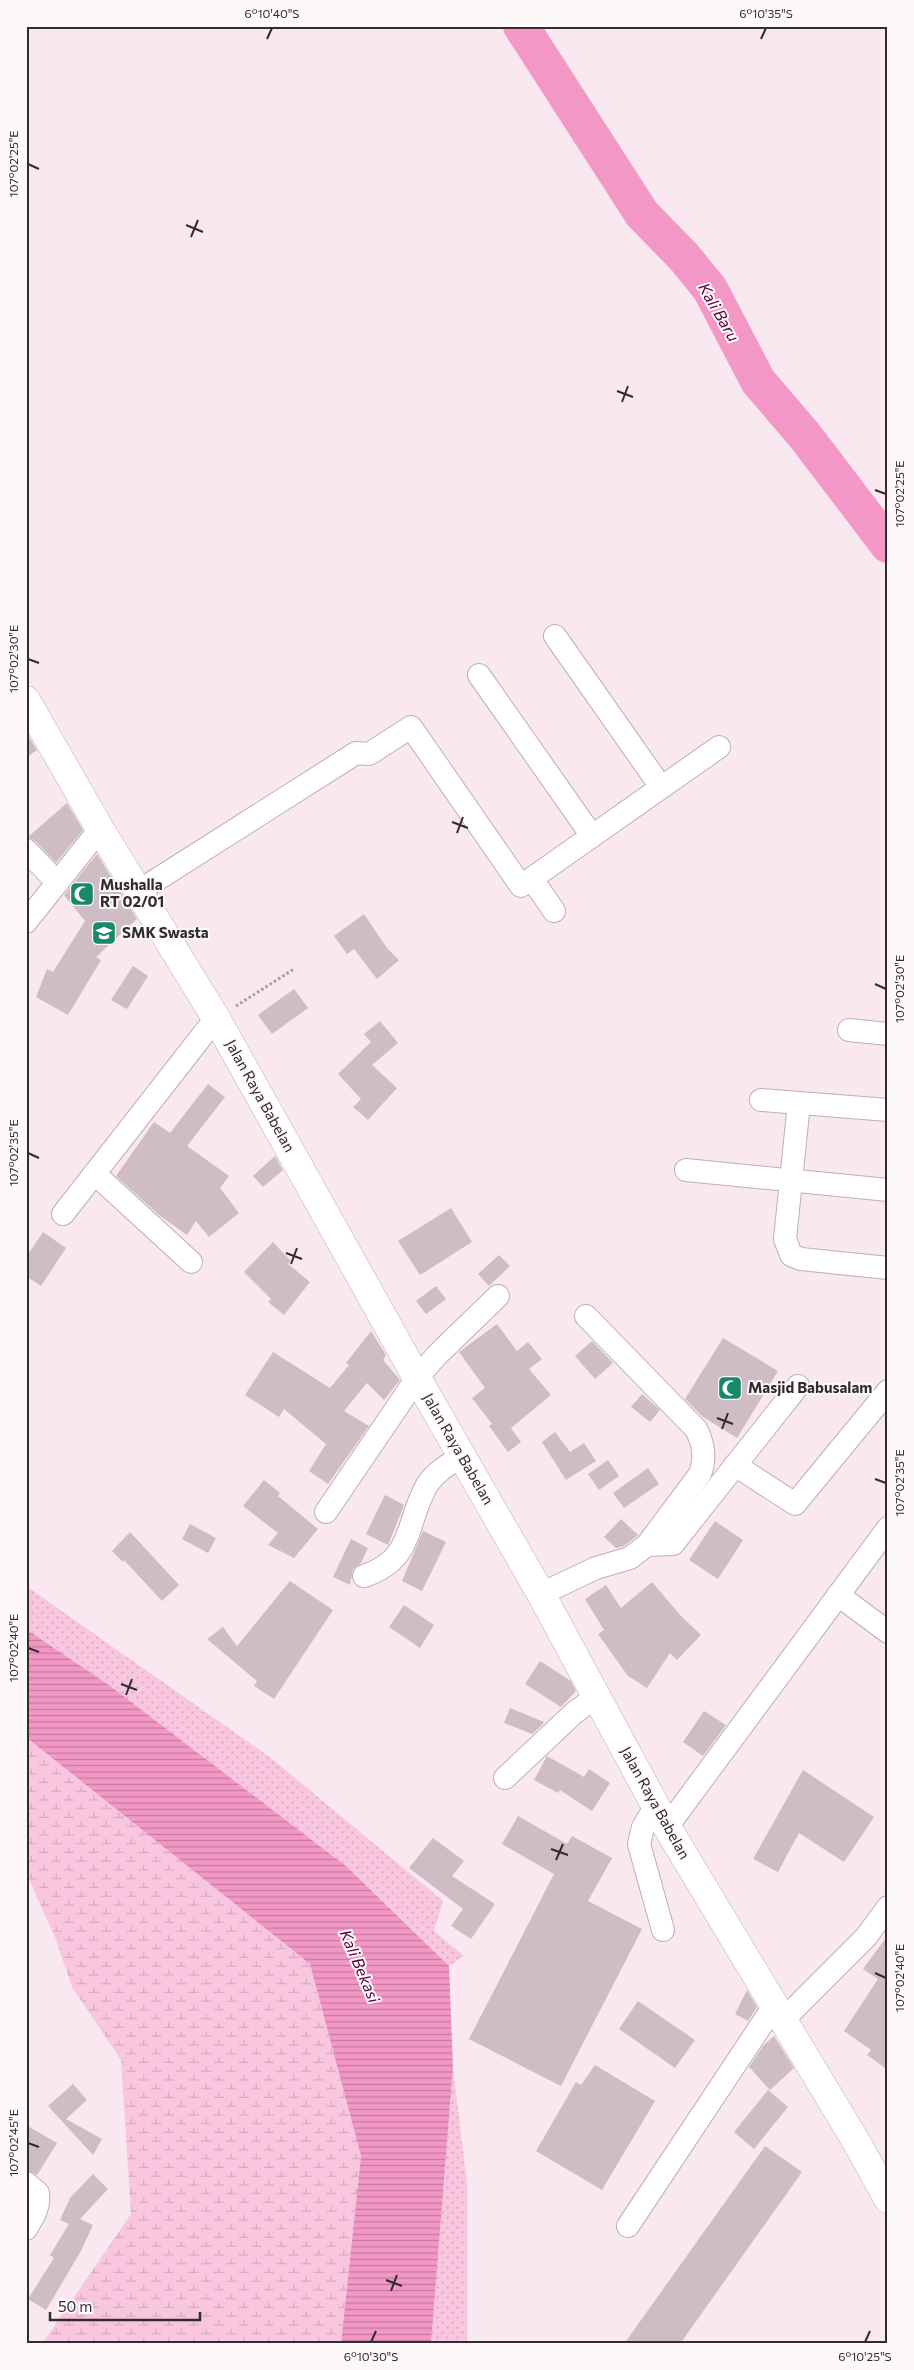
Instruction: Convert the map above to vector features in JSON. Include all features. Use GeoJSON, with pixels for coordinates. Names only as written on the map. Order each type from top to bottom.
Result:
{"type":"FeatureCollection","features":[{"type":"Feature","properties":{"kind":"main road","name":"Jalan Raya Babelan"},"geometry":{"type":"LineString","coordinates":[[26,700],[100,829],[216,1018],[417,1378],[463,1455],[541,1594],[662,1816],[778,2014],[857,2143],[888,2199]]}},
{"type":"Feature","properties":{"kind":"street"},"geometry":{"type":"LineString","coordinates":[[555,636],[661,788]]}},
{"type":"Feature","properties":{"kind":"street"},"geometry":{"type":"LineString","coordinates":[[479,675],[592,836]]}},
{"type":"Feature","properties":{"kind":"street"},"geometry":{"type":"LineString","coordinates":[[138,891],[356,752],[369,754],[411,727],[521,886],[719,747]]}},
{"type":"Feature","properties":{"kind":"street"},"geometry":{"type":"LineString","coordinates":[[26,922],[100,829]]}},
{"type":"Feature","properties":{"kind":"street"},"geometry":{"type":"LineString","coordinates":[[26,850],[57,882]]}},
{"type":"Feature","properties":{"kind":"street"},"geometry":{"type":"LineString","coordinates":[[532,878],[554,911]]}},
{"type":"Feature","properties":{"kind":"street"},"geometry":{"type":"LineString","coordinates":[[63,1214],[216,1018]]}},
{"type":"Feature","properties":{"kind":"street"},"geometry":{"type":"LineString","coordinates":[[849,1030],[888,1034]]}},
{"type":"Feature","properties":{"kind":"street"},"geometry":{"type":"LineString","coordinates":[[761,1100],[888,1110]]}},
{"type":"Feature","properties":{"kind":"street"},"geometry":{"type":"LineString","coordinates":[[799,1103],[785,1239],[791,1255],[801,1259],[888,1268]]}},
{"type":"Feature","properties":{"kind":"street"},"geometry":{"type":"LineString","coordinates":[[686,1170],[888,1190]]}},
{"type":"Feature","properties":{"kind":"street"},"geometry":{"type":"LineString","coordinates":[[95,1174],[191,1262]]}},
{"type":"Feature","properties":{"kind":"street"},"geometry":{"type":"LineString","coordinates":[[326,1512],[417,1378],[437,1355],[498,1296]]}},
{"type":"Feature","properties":{"kind":"street"},"geometry":{"type":"LineString","coordinates":[[541,1594],[596,1568],[630,1558],[647,1545],[700,1474],[704,1452],[701,1438],[696,1429],[586,1316]]}},
{"type":"Feature","properties":{"kind":"street"},"geometry":{"type":"LineString","coordinates":[[647,1545],[673,1544],[798,1386]]}},
{"type":"Feature","properties":{"kind":"street"},"geometry":{"type":"LineString","coordinates":[[735,1465],[795,1504],[888,1391]]}},
{"type":"Feature","properties":{"kind":"street"},"geometry":{"type":"LineString","coordinates":[[364,1576],[380,1571],[396,1558],[410,1531],[427,1486],[438,1472],[463,1455]]}},
{"type":"Feature","properties":{"kind":"street"},"geometry":{"type":"LineString","coordinates":[[663,1930],[639,1844],[642,1827],[662,1816],[838,1595],[888,1528]]}},
{"type":"Feature","properties":{"kind":"street"},"geometry":{"type":"LineString","coordinates":[[838,1595],[888,1632]]}},
{"type":"Feature","properties":{"kind":"street"},"geometry":{"type":"LineString","coordinates":[[505,1778],[574,1713],[596,1698]]}},
{"type":"Feature","properties":{"kind":"street"},"geometry":{"type":"LineString","coordinates":[[628,2226],[778,2014],[866,1937],[888,1907]]}},
{"type":"Feature","properties":{"kind":"street"},"geometry":{"type":"LineString","coordinates":[[26,2183],[35,2189],[39,2199],[35,2214],[26,2229]]}},
{"type":"Feature","properties":{"kind":"path"},"geometry":{"type":"LineString","coordinates":[[216,1018],[294,968]]}},
{"type":"Feature","properties":{"kind":"green space"},"geometry":{"type":"Polygon","coordinates":[[[26,1586],[271,1758],[443,1901],[434,1931],[464,1956],[449,1966],[346,1866],[109,1685],[26,1629],[26,1586]]]}},
{"type":"Feature","properties":{"kind":"green space"},"geometry":{"type":"Polygon","coordinates":[[[26,1737],[310,1964],[361,2156],[341,2344],[42,2344],[131,2214],[121,2060],[72,1987],[55,1937],[26,1873],[26,1737]]]}},
{"type":"Feature","properties":{"kind":"green space"},"geometry":{"type":"Polygon","coordinates":[[[453,2067],[467,2184],[467,2344],[431,2344],[453,2067]]]}},
{"type":"Feature","properties":{"kind":"water","name":"Kali Bekasi"},"geometry":{"type":"Polygon","coordinates":[[[26,1629],[109,1685],[346,1866],[449,1966],[453,2067],[431,2344],[341,2344],[361,2156],[310,1964],[26,1737],[26,1629]]]}},
{"type":"Feature","properties":{"kind":"building"},"geometry":{"type":"Polygon","coordinates":[[[26,732],[37,750],[26,758],[26,732]]]}},
{"type":"Feature","properties":{"kind":"building"},"geometry":{"type":"Polygon","coordinates":[[[67,803],[83,830],[56,863],[35,841],[28,837],[67,803]]]}},
{"type":"Feature","properties":{"kind":"building"},"geometry":{"type":"Polygon","coordinates":[[[97,854],[137,919],[96,957],[101,960],[68,1015],[36,997],[47,969],[53,972],[85,921],[64,895],[97,854]]]}},
{"type":"Feature","properties":{"kind":"building"},"geometry":{"type":"Polygon","coordinates":[[[364,914],[387,948],[399,960],[377,979],[354,949],[347,954],[334,936],[364,914]]]}},
{"type":"Feature","properties":{"kind":"building"},"geometry":{"type":"Polygon","coordinates":[[[133,966],[148,976],[127,1009],[111,1000],[133,966]]]}},
{"type":"Feature","properties":{"kind":"building"},"geometry":{"type":"Polygon","coordinates":[[[294,989],[308,1008],[272,1034],[258,1015],[294,989]]]}},
{"type":"Feature","properties":{"kind":"building"},"geometry":{"type":"Polygon","coordinates":[[[380,1021],[398,1043],[372,1065],[397,1088],[368,1120],[353,1107],[361,1099],[338,1074],[371,1042],[364,1034],[380,1021]]]}},
{"type":"Feature","properties":{"kind":"building"},"geometry":{"type":"Polygon","coordinates":[[[208,1084],[225,1097],[187,1146],[229,1176],[220,1188],[239,1213],[209,1237],[196,1221],[187,1235],[159,1215],[116,1176],[154,1122],[170,1133],[208,1084]]]}},
{"type":"Feature","properties":{"kind":"building"},"geometry":{"type":"Polygon","coordinates":[[[275,1156],[283,1170],[263,1187],[253,1176],[275,1156]]]}},
{"type":"Feature","properties":{"kind":"building"},"geometry":{"type":"Polygon","coordinates":[[[451,1208],[472,1242],[420,1275],[398,1241],[451,1208]]]}},
{"type":"Feature","properties":{"kind":"building"},"geometry":{"type":"Polygon","coordinates":[[[43,1232],[66,1248],[41,1286],[26,1276],[26,1257],[43,1232]]]}},
{"type":"Feature","properties":{"kind":"building"},"geometry":{"type":"Polygon","coordinates":[[[273,1242],[291,1261],[288,1264],[310,1282],[284,1315],[268,1302],[271,1299],[244,1272],[273,1242]]]}},
{"type":"Feature","properties":{"kind":"building"},"geometry":{"type":"Polygon","coordinates":[[[499,1255],[510,1266],[489,1286],[478,1274],[499,1255]]]}},
{"type":"Feature","properties":{"kind":"building"},"geometry":{"type":"Polygon","coordinates":[[[436,1286],[446,1299],[426,1314],[416,1301],[436,1286]]]}},
{"type":"Feature","properties":{"kind":"building"},"geometry":{"type":"Polygon","coordinates":[[[497,1324],[517,1351],[528,1342],[542,1359],[529,1369],[551,1395],[511,1428],[521,1442],[508,1452],[489,1426],[492,1424],[472,1398],[485,1388],[459,1352],[497,1324]]]}},
{"type":"Feature","properties":{"kind":"building"},"geometry":{"type":"Polygon","coordinates":[[[371,1331],[386,1355],[383,1360],[400,1380],[384,1400],[367,1383],[344,1411],[369,1426],[328,1484],[309,1471],[326,1444],[284,1409],[279,1417],[245,1395],[273,1352],[330,1388],[349,1365],[346,1363],[371,1331]]]}},
{"type":"Feature","properties":{"kind":"building","name":"Masjid Babusalam"},"geometry":{"type":"Polygon","coordinates":[[[723,1338],[778,1371],[737,1438],[703,1417],[685,1399],[723,1338]]]}},
{"type":"Feature","properties":{"kind":"building"},"geometry":{"type":"Polygon","coordinates":[[[592,1341],[613,1363],[595,1379],[575,1356],[592,1341]]]}},
{"type":"Feature","properties":{"kind":"building"},"geometry":{"type":"Polygon","coordinates":[[[642,1394],[660,1410],[650,1422],[631,1407],[642,1394]]]}},
{"type":"Feature","properties":{"kind":"building"},"geometry":{"type":"Polygon","coordinates":[[[555,1432],[570,1452],[584,1443],[596,1461],[566,1480],[542,1442],[555,1432]]]}},
{"type":"Feature","properties":{"kind":"building"},"geometry":{"type":"Polygon","coordinates":[[[608,1460],[619,1476],[599,1490],[588,1474],[608,1460]]]}},
{"type":"Feature","properties":{"kind":"building"},"geometry":{"type":"Polygon","coordinates":[[[648,1468],[659,1484],[624,1508],[613,1493],[648,1468]]]}},
{"type":"Feature","properties":{"kind":"building"},"geometry":{"type":"Polygon","coordinates":[[[264,1480],[280,1493],[278,1496],[318,1529],[294,1558],[268,1545],[278,1533],[243,1506],[264,1480]]]}},
{"type":"Feature","properties":{"kind":"building"},"geometry":{"type":"Polygon","coordinates":[[[385,1495],[404,1505],[388,1545],[366,1534],[385,1495]]]}},
{"type":"Feature","properties":{"kind":"building"},"geometry":{"type":"Polygon","coordinates":[[[621,1519],[638,1535],[624,1546],[616,1548],[604,1537],[621,1519]]]}},
{"type":"Feature","properties":{"kind":"building"},"geometry":{"type":"Polygon","coordinates":[[[715,1521],[743,1540],[718,1579],[689,1560],[715,1521]]]}},
{"type":"Feature","properties":{"kind":"building"},"geometry":{"type":"Polygon","coordinates":[[[190,1524],[216,1538],[208,1553],[182,1539],[190,1524]]]}},
{"type":"Feature","properties":{"kind":"building"},"geometry":{"type":"Polygon","coordinates":[[[423,1531],[446,1542],[422,1591],[402,1581],[423,1531]]]}},
{"type":"Feature","properties":{"kind":"building"},"geometry":{"type":"Polygon","coordinates":[[[130,1532],[179,1585],[162,1601],[124,1560],[123,1562],[112,1551],[130,1532]]]}},
{"type":"Feature","properties":{"kind":"building"},"geometry":{"type":"Polygon","coordinates":[[[351,1539],[368,1548],[361,1563],[353,1569],[350,1585],[333,1577],[351,1539]]]}},
{"type":"Feature","properties":{"kind":"building"},"geometry":{"type":"Polygon","coordinates":[[[290,1581],[333,1610],[274,1699],[254,1686],[257,1681],[207,1639],[223,1627],[237,1646],[290,1581]]]}},
{"type":"Feature","properties":{"kind":"building"},"geometry":{"type":"Polygon","coordinates":[[[652,1582],[681,1616],[701,1635],[677,1660],[670,1653],[647,1688],[628,1676],[598,1634],[604,1630],[585,1599],[606,1585],[621,1608],[652,1582]]]}},
{"type":"Feature","properties":{"kind":"building"},"geometry":{"type":"Polygon","coordinates":[[[404,1605],[434,1625],[420,1648],[389,1627],[404,1605]]]}},
{"type":"Feature","properties":{"kind":"building"},"geometry":{"type":"Polygon","coordinates":[[[540,1661],[571,1681],[576,1691],[561,1707],[525,1684],[540,1661]]]}},
{"type":"Feature","properties":{"kind":"building"},"geometry":{"type":"Polygon","coordinates":[[[510,1708],[544,1722],[532,1734],[504,1723],[510,1708]]]}},
{"type":"Feature","properties":{"kind":"building"},"geometry":{"type":"Polygon","coordinates":[[[704,1711],[726,1725],[703,1756],[683,1742],[704,1711]]]}},
{"type":"Feature","properties":{"kind":"building"},"geometry":{"type":"Polygon","coordinates":[[[547,1756],[584,1777],[589,1769],[610,1783],[592,1811],[560,1790],[558,1793],[534,1780],[547,1756]]]}},
{"type":"Feature","properties":{"kind":"building"},"geometry":{"type":"Polygon","coordinates":[[[803,1770],[874,1817],[844,1862],[799,1833],[778,1872],[753,1859],[803,1770]]]}},
{"type":"Feature","properties":{"kind":"building"},"geometry":{"type":"Polygon","coordinates":[[[518,1816],[567,1844],[572,1836],[612,1858],[588,1901],[642,1929],[561,2086],[469,2039],[554,1874],[502,1844],[518,1816]]]}},
{"type":"Feature","properties":{"kind":"building"},"geometry":{"type":"Polygon","coordinates":[[[433,1838],[464,1861],[452,1876],[495,1904],[471,1939],[451,1926],[463,1909],[409,1868],[433,1838]]]}},
{"type":"Feature","properties":{"kind":"building"},"geometry":{"type":"Polygon","coordinates":[[[888,1935],[888,2070],[867,2055],[871,2050],[844,2031],[878,1979],[863,1969],[888,1935]]]}},
{"type":"Feature","properties":{"kind":"building"},"geometry":{"type":"Polygon","coordinates":[[[747,1990],[757,2007],[748,2021],[735,2014],[747,1990]]]}},
{"type":"Feature","properties":{"kind":"building"},"geometry":{"type":"Polygon","coordinates":[[[638,2001],[695,2040],[675,2068],[619,2029],[638,2001]]]}},
{"type":"Feature","properties":{"kind":"building"},"geometry":{"type":"Polygon","coordinates":[[[774,2036],[794,2068],[770,2090],[749,2067],[763,2046],[774,2036]]]}},
{"type":"Feature","properties":{"kind":"building"},"geometry":{"type":"Polygon","coordinates":[[[595,2065],[655,2101],[602,2190],[536,2151],[576,2082],[581,2085],[595,2065]]]}},
{"type":"Feature","properties":{"kind":"building"},"geometry":{"type":"Polygon","coordinates":[[[73,2084],[87,2100],[66,2119],[102,2139],[93,2155],[48,2106],[73,2084]]]}},
{"type":"Feature","properties":{"kind":"building"},"geometry":{"type":"Polygon","coordinates":[[[768,2090],[788,2107],[754,2149],[734,2132],[768,2090]]]}},
{"type":"Feature","properties":{"kind":"building"},"geometry":{"type":"Polygon","coordinates":[[[26,2125],[57,2143],[37,2175],[26,2170],[26,2125]]]}},
{"type":"Feature","properties":{"kind":"building"},"geometry":{"type":"Polygon","coordinates":[[[765,2146],[802,2172],[680,2344],[624,2344],[765,2146]]]}},
{"type":"Feature","properties":{"kind":"building"},"geometry":{"type":"Polygon","coordinates":[[[93,2174],[108,2189],[80,2219],[93,2225],[81,2251],[46,2310],[28,2299],[54,2258],[50,2255],[69,2224],[60,2220],[70,2198],[93,2174]]]}},
{"type":"Feature","properties":{"kind":"waterway","name":"Kali Baru"},"geometry":{"type":"LineString","coordinates":[[521,26],[642,214],[684,257],[710,289],[758,381],[805,436],[888,545]]}},
{"type":"Feature","properties":{"kind":"place","name":"Mushalla RT 02/01"},"geometry":{"type":"Point","coordinates":[82,894]}},
{"type":"Feature","properties":{"kind":"place","name":"SMK Swasta"},"geometry":{"type":"Point","coordinates":[104,933]}},
{"type":"Feature","properties":{"kind":"place","name":"Masjid Babusalam"},"geometry":{"type":"Point","coordinates":[730,1388]}}]}
